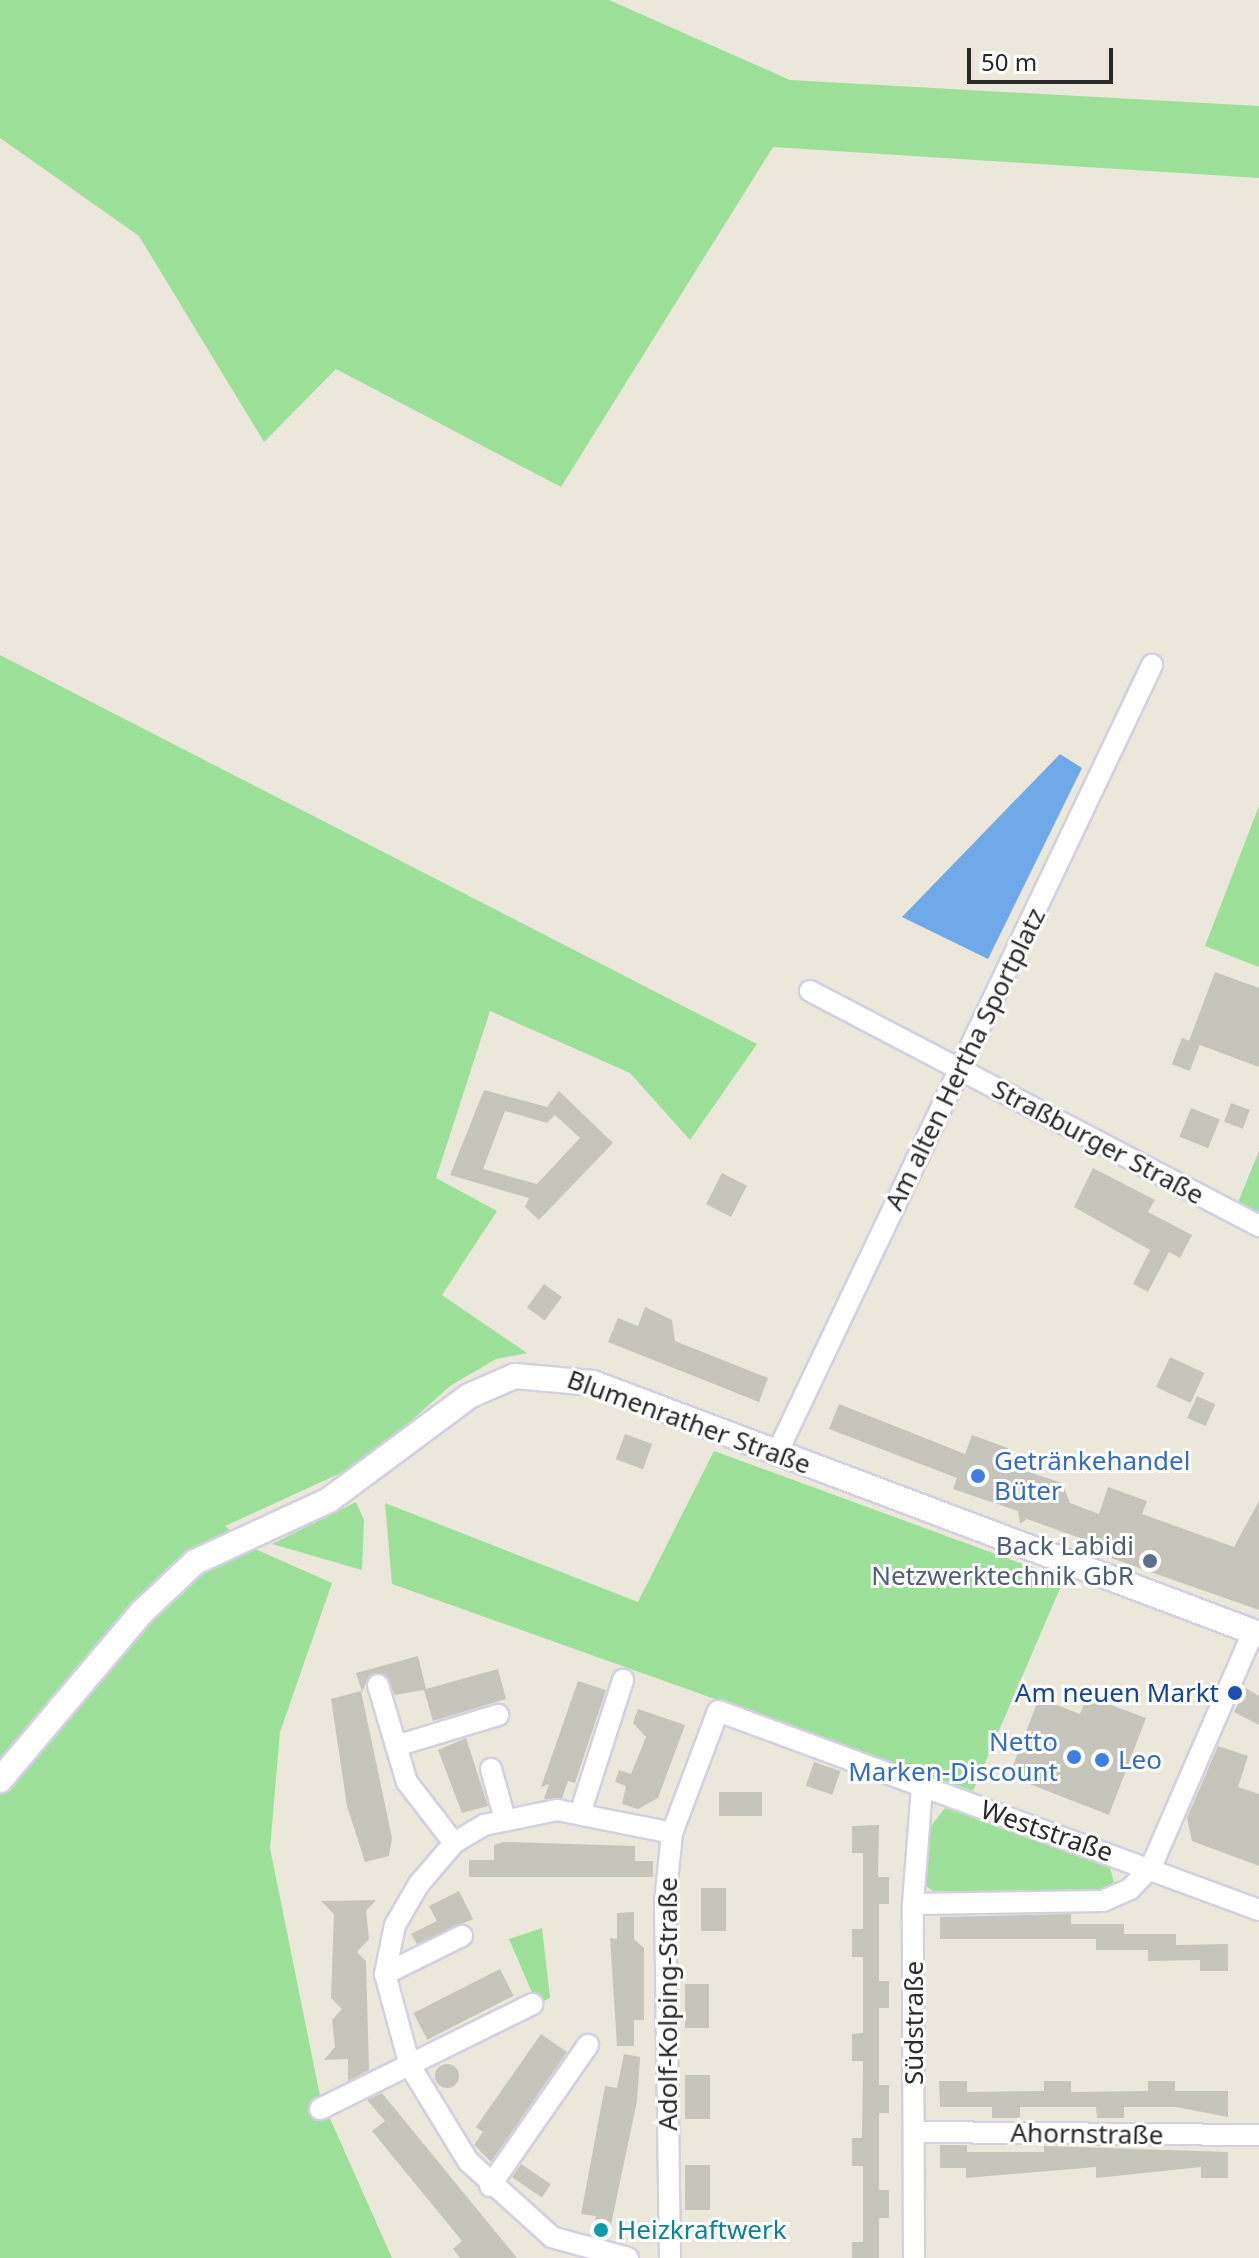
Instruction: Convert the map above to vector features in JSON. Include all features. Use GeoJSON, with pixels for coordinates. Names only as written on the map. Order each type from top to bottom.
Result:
{"type":"FeatureCollection","features":[{"type":"Feature","properties":{"kind":"street","name":"Am alten Hertha Sportplatz"},"geometry":{"type":"LineString","coordinates":[[777,1453],[1152,665]]}},
{"type":"Feature","properties":{"kind":"street","name":"Straßburger Straße"},"geometry":{"type":"LineString","coordinates":[[810,991],[1259,1226]]}},
{"type":"Feature","properties":{"kind":"street","name":"Blumenrather Straße"},"geometry":{"type":"LineString","coordinates":[[0,1780],[142,1612],[195,1562],[329,1500],[469,1396],[515,1376],[593,1383],[1256,1633]]}},
{"type":"Feature","properties":{"kind":"street"},"geometry":{"type":"LineString","coordinates":[[1151,1867],[1256,1633]]}},
{"type":"Feature","properties":{"kind":"street"},"geometry":{"type":"LineString","coordinates":[[580,1814],[623,1680]]}},
{"type":"Feature","properties":{"kind":"street"},"geometry":{"type":"LineString","coordinates":[[378,1685],[407,1782],[454,1843]]}},
{"type":"Feature","properties":{"kind":"street","name":"Weststraße"},"geometry":{"type":"LineString","coordinates":[[718,1711],[922,1788],[1151,1867],[1259,1910]]}},
{"type":"Feature","properties":{"kind":"street","name":"Adolf-Kolping-Straße"},"geometry":{"type":"LineString","coordinates":[[670,2258],[665,1902],[672,1833],[718,1711]]}},
{"type":"Feature","properties":{"kind":"street"},"geometry":{"type":"LineString","coordinates":[[396,1746],[498,1715]]}},
{"type":"Feature","properties":{"kind":"street"},"geometry":{"type":"LineString","coordinates":[[491,1769],[504,1816]]}},
{"type":"Feature","properties":{"kind":"street","name":"Südstraße"},"geometry":{"type":"LineString","coordinates":[[914,2258],[913,1904],[922,1788]]}},
{"type":"Feature","properties":{"kind":"street"},"geometry":{"type":"LineString","coordinates":[[628,2258],[615,2258],[552,2237],[490,2186],[449,2135],[410,2066],[385,1974],[395,1925],[454,1843],[504,1816],[580,1814],[672,1833]]}},
{"type":"Feature","properties":{"kind":"street","name":"Weststraße"},"geometry":{"type":"LineString","coordinates":[[913,1904],[1103,1901],[1130,1889],[1151,1867]]}},
{"type":"Feature","properties":{"kind":"street"},"geometry":{"type":"LineString","coordinates":[[385,1974],[462,1936]]}},
{"type":"Feature","properties":{"kind":"street"},"geometry":{"type":"LineString","coordinates":[[320,2109],[532,2004]]}},
{"type":"Feature","properties":{"kind":"street"},"geometry":{"type":"LineString","coordinates":[[490,2186],[588,2045]]}},
{"type":"Feature","properties":{"kind":"street","name":"Ahornstraße"},"geometry":{"type":"LineString","coordinates":[[915,2132],[1259,2135]]}},
{"type":"Feature","properties":{"kind":"green space"},"geometry":{"type":"Polygon","coordinates":[[[0,0],[609,0],[790,80],[1259,106],[1259,178],[773,147],[561,487],[336,369],[264,442],[139,236],[0,138],[0,0]]]}},
{"type":"Feature","properties":{"kind":"green space"},"geometry":{"type":"Polygon","coordinates":[[[0,655],[757,1044],[690,1140],[630,1073],[490,1011],[436,1178],[497,1211],[442,1295],[527,1353],[496,1359],[450,1386],[365,1462],[225,1526],[255,1549],[332,1583],[280,1732],[270,1848],[320,2096],[392,2258],[0,2258],[0,655]]]}},
{"type":"Feature","properties":{"kind":"green space"},"geometry":{"type":"Polygon","coordinates":[[[1259,806],[1259,967],[1205,946],[1259,806]]]}},
{"type":"Feature","properties":{"kind":"green space"},"geometry":{"type":"Polygon","coordinates":[[[1259,1151],[1259,1218],[1236,1207],[1259,1151]]]}},
{"type":"Feature","properties":{"kind":"green space"},"geometry":{"type":"Polygon","coordinates":[[[714,1451],[1064,1579],[973,1791],[392,1584],[385,1503],[638,1602],[714,1451]]]}},
{"type":"Feature","properties":{"kind":"green space"},"geometry":{"type":"Polygon","coordinates":[[[356,1502],[364,1520],[362,1570],[272,1544],[356,1502]]]}},
{"type":"Feature","properties":{"kind":"green space"},"geometry":{"type":"Polygon","coordinates":[[[945,1808],[1109,1864],[1114,1883],[1100,1895],[933,1891],[926,1886],[927,1831],[945,1808]]]}},
{"type":"Feature","properties":{"kind":"green space"},"geometry":{"type":"Polygon","coordinates":[[[542,1928],[550,1998],[537,2004],[509,1939],[542,1928]]]}},
{"type":"Feature","properties":{"kind":"water"},"geometry":{"type":"Polygon","coordinates":[[[1060,754],[1082,768],[988,959],[902,917],[1060,754]]]}},
{"type":"Feature","properties":{"kind":"building"},"geometry":{"type":"Polygon","coordinates":[[[1215,972],[1259,988],[1259,1067],[1189,1041],[1215,972]]]}},
{"type":"Feature","properties":{"kind":"building"},"geometry":{"type":"Polygon","coordinates":[[[1182,1038],[1200,1045],[1190,1071],[1172,1064],[1182,1038]]]}},
{"type":"Feature","properties":{"kind":"building"},"geometry":{"type":"Polygon","coordinates":[[[484,1090],[547,1107],[559,1091],[613,1143],[539,1220],[525,1207],[529,1198],[450,1175],[484,1090]],[[505,1111],[483,1169],[537,1184],[580,1138],[555,1115],[547,1123],[505,1111]]]}},
{"type":"Feature","properties":{"kind":"building"},"geometry":{"type":"Polygon","coordinates":[[[1231,1103],[1250,1110],[1243,1129],[1224,1122],[1231,1103]]]}},
{"type":"Feature","properties":{"kind":"building"},"geometry":{"type":"Polygon","coordinates":[[[1191,1108],[1220,1120],[1208,1148],[1179,1137],[1191,1108]]]}},
{"type":"Feature","properties":{"kind":"building"},"geometry":{"type":"Polygon","coordinates":[[[1093,1168],[1155,1200],[1148,1212],[1192,1235],[1180,1258],[1169,1252],[1148,1292],[1133,1284],[1150,1250],[1074,1207],[1093,1168]]]}},
{"type":"Feature","properties":{"kind":"building"},"geometry":{"type":"Polygon","coordinates":[[[722,1173],[747,1186],[731,1217],[706,1204],[722,1173]]]}},
{"type":"Feature","properties":{"kind":"building"},"geometry":{"type":"Polygon","coordinates":[[[544,1284],[562,1297],[545,1320],[527,1307],[544,1284]]]}},
{"type":"Feature","properties":{"kind":"building"},"geometry":{"type":"Polygon","coordinates":[[[645,1307],[672,1320],[675,1341],[768,1378],[759,1402],[608,1342],[618,1318],[638,1326],[645,1307]]]}},
{"type":"Feature","properties":{"kind":"building"},"geometry":{"type":"Polygon","coordinates":[[[1170,1357],[1204,1373],[1190,1403],[1156,1387],[1170,1357]]]}},
{"type":"Feature","properties":{"kind":"building"},"geometry":{"type":"Polygon","coordinates":[[[1197,1396],[1215,1404],[1206,1426],[1187,1418],[1197,1396]]]}},
{"type":"Feature","properties":{"kind":"building"},"geometry":{"type":"Polygon","coordinates":[[[839,1404],[965,1454],[972,1435],[1008,1448],[1002,1463],[1062,1483],[1070,1503],[1099,1514],[1108,1487],[1147,1501],[1142,1514],[1234,1547],[1259,1501],[1259,1610],[1088,1550],[1091,1542],[1027,1519],[1020,1524],[1018,1511],[953,1489],[957,1478],[829,1429],[839,1404]]]}},
{"type":"Feature","properties":{"kind":"building"},"geometry":{"type":"Polygon","coordinates":[[[625,1434],[652,1444],[643,1469],[616,1459],[625,1434]]]}},
{"type":"Feature","properties":{"kind":"building"},"geometry":{"type":"Polygon","coordinates":[[[418,1656],[426,1689],[498,1669],[506,1699],[433,1721],[424,1690],[395,1695],[382,1673],[369,1676],[362,1692],[356,1673],[418,1656]]]}},
{"type":"Feature","properties":{"kind":"building"},"geometry":{"type":"Polygon","coordinates":[[[578,1681],[606,1690],[575,1783],[568,1781],[562,1798],[544,1799],[549,1784],[541,1787],[578,1681]]]}},
{"type":"Feature","properties":{"kind":"building"},"geometry":{"type":"Polygon","coordinates":[[[1246,1688],[1259,1696],[1259,1725],[1234,1712],[1246,1688]]]}},
{"type":"Feature","properties":{"kind":"building"},"geometry":{"type":"Polygon","coordinates":[[[361,1691],[392,1838],[389,1856],[365,1862],[347,1806],[331,1699],[361,1691]]]}},
{"type":"Feature","properties":{"kind":"building","name":"Netto Marken-Discount"},"geometry":{"type":"Polygon","coordinates":[[[1087,1696],[1146,1718],[1109,1815],[1009,1776],[1039,1698],[1080,1714],[1087,1696]]]}},
{"type":"Feature","properties":{"kind":"building"},"geometry":{"type":"Polygon","coordinates":[[[638,1709],[685,1725],[658,1798],[638,1809],[622,1804],[626,1786],[615,1782],[619,1770],[631,1774],[646,1737],[633,1723],[638,1709]]]}},
{"type":"Feature","properties":{"kind":"building"},"geometry":{"type":"Polygon","coordinates":[[[466,1738],[488,1806],[462,1813],[438,1750],[466,1738]]]}},
{"type":"Feature","properties":{"kind":"building"},"geometry":{"type":"Polygon","coordinates":[[[1218,1746],[1248,1756],[1238,1787],[1259,1794],[1259,1866],[1192,1841],[1187,1818],[1218,1746]]]}},
{"type":"Feature","properties":{"kind":"building"},"geometry":{"type":"Polygon","coordinates":[[[814,1762],[840,1771],[832,1795],[806,1786],[814,1762]]]}},
{"type":"Feature","properties":{"kind":"building"},"geometry":{"type":"Polygon","coordinates":[[[719,1792],[762,1792],[762,1816],[719,1816],[719,1792]]]}},
{"type":"Feature","properties":{"kind":"building"},"geometry":{"type":"Polygon","coordinates":[[[879,1825],[878,1877],[889,1877],[889,1904],[879,1904],[879,1981],[889,1981],[889,2008],[879,2008],[879,2085],[889,2085],[889,2113],[879,2113],[879,2190],[889,2190],[889,2218],[879,2218],[879,2258],[852,2258],[852,2242],[863,2242],[863,2166],[852,2166],[852,2138],[862,2138],[863,2061],[852,2061],[852,2034],[863,2033],[863,1957],[852,1957],[852,1929],[863,1929],[863,1853],[852,1853],[852,1826],[879,1825]]]}},
{"type":"Feature","properties":{"kind":"building"},"geometry":{"type":"Polygon","coordinates":[[[504,1842],[635,1846],[635,1861],[653,1861],[653,1877],[469,1877],[469,1860],[494,1860],[494,1845],[504,1842]]]}},
{"type":"Feature","properties":{"kind":"building"},"geometry":{"type":"Polygon","coordinates":[[[701,1888],[726,1888],[726,1931],[701,1931],[701,1888]]]}},
{"type":"Feature","properties":{"kind":"building"},"geometry":{"type":"Polygon","coordinates":[[[459,1891],[473,1919],[417,1944],[411,1934],[437,1921],[429,1906],[459,1891]]]}},
{"type":"Feature","properties":{"kind":"building"},"geometry":{"type":"Polygon","coordinates":[[[376,1900],[366,1911],[369,1939],[357,1952],[366,1961],[369,2070],[348,2081],[348,2059],[324,2060],[335,2047],[332,2020],[342,2009],[331,1998],[334,1914],[321,1901],[376,1900]]]}},
{"type":"Feature","properties":{"kind":"building"},"geometry":{"type":"Polygon","coordinates":[[[634,1912],[634,1939],[644,1948],[644,2020],[634,2020],[634,2046],[617,2046],[610,1938],[617,1939],[617,1913],[634,1912]]]}},
{"type":"Feature","properties":{"kind":"building"},"geometry":{"type":"Polygon","coordinates":[[[1071,1914],[1071,1924],[1124,1924],[1124,1934],[1176,1934],[1176,1945],[1228,1944],[1228,1971],[1200,1971],[1200,1960],[1148,1961],[1148,1950],[1096,1950],[1096,1939],[940,1939],[940,1917],[1071,1914]]]}},
{"type":"Feature","properties":{"kind":"building"},"geometry":{"type":"Polygon","coordinates":[[[500,1969],[514,1996],[427,2040],[414,2013],[500,1969]]]}},
{"type":"Feature","properties":{"kind":"building"},"geometry":{"type":"Polygon","coordinates":[[[685,1984],[709,1984],[709,2028],[685,2028],[685,1984]]]}},
{"type":"Feature","properties":{"kind":"building"},"geometry":{"type":"Polygon","coordinates":[[[541,2034],[567,2052],[491,2162],[474,2145],[483,2132],[476,2127],[541,2034]]]}},
{"type":"Feature","properties":{"kind":"building"},"geometry":{"type":"Polygon","coordinates":[[[624,2054],[640,2057],[637,2101],[608,2239],[592,2235],[596,2216],[581,2214],[605,2086],[617,2088],[624,2054]]]}},
{"type":"Feature","properties":{"kind":"building"},"geometry":{"type":"Polygon","coordinates":[[[447,2064],[458,2071],[459,2076],[452,2087],[447,2088],[436,2081],[435,2076],[442,2065],[447,2064]]]}},
{"type":"Feature","properties":{"kind":"building"},"geometry":{"type":"Polygon","coordinates":[[[685,2075],[710,2075],[710,2119],[685,2119],[685,2075]]]}},
{"type":"Feature","properties":{"kind":"building"},"geometry":{"type":"Polygon","coordinates":[[[939,2081],[967,2081],[967,2092],[1044,2091],[1044,2081],[1071,2081],[1071,2092],[1148,2091],[1148,2081],[1175,2081],[1175,2091],[1228,2091],[1228,2117],[1176,2107],[1124,2107],[1124,2118],[1097,2118],[1096,2107],[1020,2107],[1020,2118],[992,2118],[992,2107],[940,2107],[939,2081]]]}},
{"type":"Feature","properties":{"kind":"building"},"geometry":{"type":"Polygon","coordinates":[[[382,2093],[517,2258],[460,2258],[453,2249],[462,2241],[372,2131],[385,2121],[367,2100],[382,2093]]]}},
{"type":"Feature","properties":{"kind":"building"},"geometry":{"type":"Polygon","coordinates":[[[940,2145],[967,2145],[967,2152],[1044,2152],[1044,2146],[1228,2152],[1228,2178],[1201,2178],[1201,2167],[1096,2178],[1096,2167],[966,2178],[966,2168],[940,2168],[940,2145]]]}},
{"type":"Feature","properties":{"kind":"building"},"geometry":{"type":"Polygon","coordinates":[[[521,2164],[551,2184],[542,2197],[512,2177],[521,2164]]]}},
{"type":"Feature","properties":{"kind":"building"},"geometry":{"type":"Polygon","coordinates":[[[685,2165],[710,2165],[710,2210],[685,2210],[685,2165]]]}},
{"type":"Feature","properties":{"kind":"place","name":"Getränkehandel Büter"},"geometry":{"type":"Point","coordinates":[978,1476]}},
{"type":"Feature","properties":{"kind":"place","name":"Back Labidi Netzwerktechnik GbR"},"geometry":{"type":"Point","coordinates":[1150,1561]}},
{"type":"Feature","properties":{"kind":"place","name":"Am neuen Markt"},"geometry":{"type":"Point","coordinates":[1235,1693]}},
{"type":"Feature","properties":{"kind":"place","name":"Netto Marken-Discount"},"geometry":{"type":"Point","coordinates":[1074,1757]}},
{"type":"Feature","properties":{"kind":"place","name":"Leo"},"geometry":{"type":"Point","coordinates":[1102,1760]}},
{"type":"Feature","properties":{"kind":"place","name":"Heizkraftwerk"},"geometry":{"type":"Point","coordinates":[601,2230]}}]}
